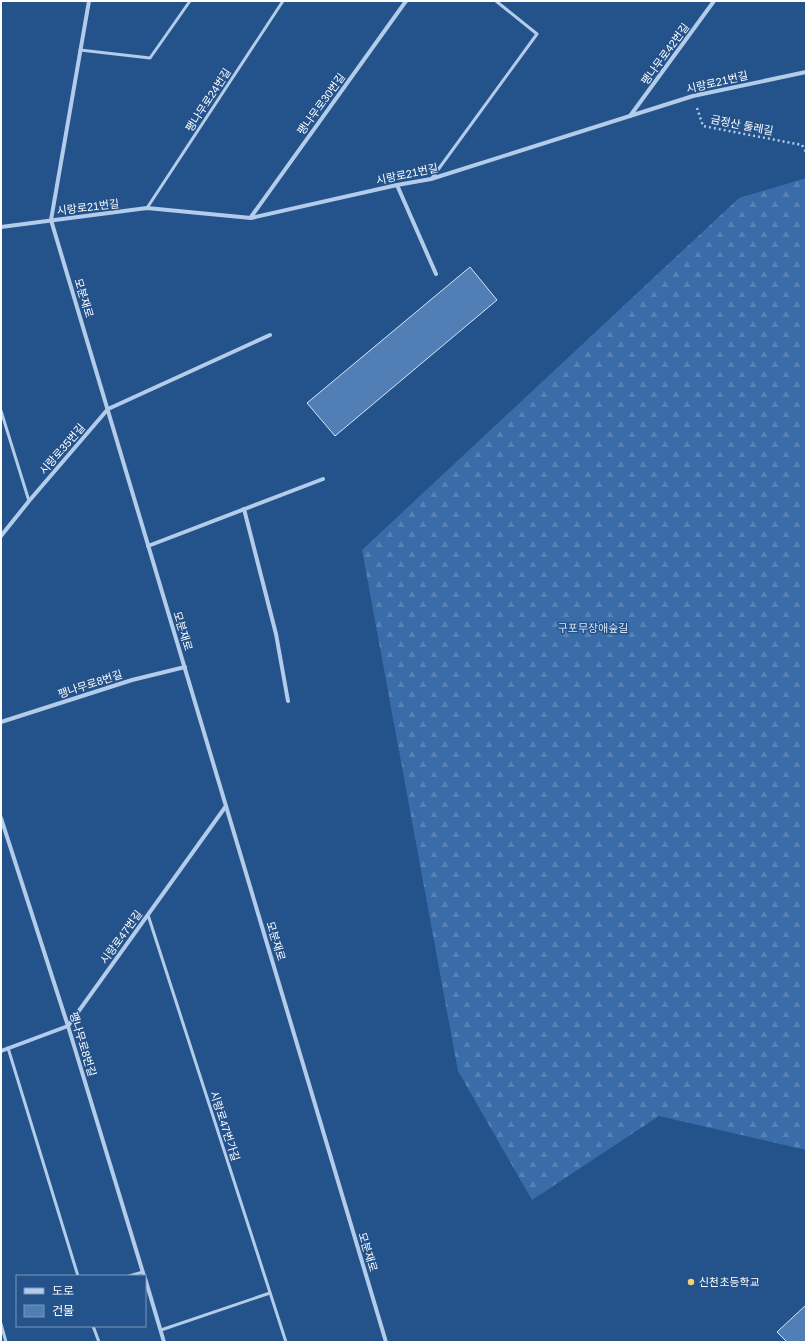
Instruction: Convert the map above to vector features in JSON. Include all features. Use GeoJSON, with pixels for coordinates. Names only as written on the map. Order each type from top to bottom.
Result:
{"type":"FeatureCollection","features":[{"type":"Feature","properties":{"kind":"street","name":"모분재로"},"geometry":{"type":"LineString","coordinates":[[89,1],[51,220],[386,1342]]}},
{"type":"Feature","properties":{"kind":"street","name":"팽나무로30번길"},"geometry":{"type":"LineString","coordinates":[[251,218],[406,1]]}},
{"type":"Feature","properties":{"kind":"street","name":"팽나무로42번길"},"geometry":{"type":"LineString","coordinates":[[630,117],[714,1]]}},
{"type":"Feature","properties":{"kind":"street","name":"시랑로21번길"},"geometry":{"type":"LineString","coordinates":[[1,227],[147,208],[251,218],[397,185],[431,180],[693,96],[806,72]]}},
{"type":"Feature","properties":{"kind":"street"},"geometry":{"type":"LineString","coordinates":[[397,185],[436,274]]}},
{"type":"Feature","properties":{"kind":"street"},"geometry":{"type":"LineString","coordinates":[[108,409],[270,335]]}},
{"type":"Feature","properties":{"kind":"street","name":"시랑로35번길"},"geometry":{"type":"LineString","coordinates":[[1,536],[29,500],[108,409]]}},
{"type":"Feature","properties":{"kind":"street"},"geometry":{"type":"LineString","coordinates":[[148,546],[323,479]]}},
{"type":"Feature","properties":{"kind":"street"},"geometry":{"type":"LineString","coordinates":[[244,509],[276,634],[288,701]]}},
{"type":"Feature","properties":{"kind":"street","name":"팽나무로8번길"},"geometry":{"type":"LineString","coordinates":[[1,722],[132,680],[184,667]]}},
{"type":"Feature","properties":{"kind":"street","name":"시랑로47번길"},"geometry":{"type":"LineString","coordinates":[[68,1026],[226,806]]}},
{"type":"Feature","properties":{"kind":"street","name":"팽나무로8번길"},"geometry":{"type":"LineString","coordinates":[[1,818],[68,1026],[144,1275]]}},
{"type":"Feature","properties":{"kind":"street"},"geometry":{"type":"LineString","coordinates":[[1,1051],[68,1026]]}},
{"type":"Feature","properties":{"kind":"street","name":"팽나무로8번길"},"geometry":{"type":"LineString","coordinates":[[146,1281],[164,1342]]}},
{"type":"Feature","properties":{"kind":"lane"},"geometry":{"type":"LineString","coordinates":[[80,50],[150,58],[190,1]]}},
{"type":"Feature","properties":{"kind":"lane","name":"팽나무로24번길"},"geometry":{"type":"LineString","coordinates":[[147,208],[283,1]]}},
{"type":"Feature","properties":{"kind":"lane"},"geometry":{"type":"LineString","coordinates":[[431,180],[537,34],[496,1]]}},
{"type":"Feature","properties":{"kind":"lane"},"geometry":{"type":"LineString","coordinates":[[1,411],[29,500]]}},
{"type":"Feature","properties":{"kind":"lane","name":"시랑로47번가길"},"geometry":{"type":"LineString","coordinates":[[148,915],[286,1342]]}},
{"type":"Feature","properties":{"kind":"lane"},"geometry":{"type":"LineString","coordinates":[[8,1048],[78,1275]]}},
{"type":"Feature","properties":{"kind":"lane"},"geometry":{"type":"LineString","coordinates":[[161,1330],[270,1293]]}},
{"type":"Feature","properties":{"kind":"lane"},"geometry":{"type":"LineString","coordinates":[[1,1324],[6,1342]]}},
{"type":"Feature","properties":{"kind":"lane"},"geometry":{"type":"LineString","coordinates":[[93,1327],[98,1342]]}},
{"type":"Feature","properties":{"kind":"path","name":"금정산 둘레길"},"geometry":{"type":"LineString","coordinates":[[693,96],[703,126],[802,145],[806,152]]}},
{"type":"Feature","properties":{"kind":"green space","name":"구포무장애숲길"},"geometry":{"type":"Polygon","coordinates":[[[806,178],[806,1150],[659,1116],[532,1200],[458,1071],[362,550],[739,198],[806,178]]]}},
{"type":"Feature","properties":{"kind":"building"},"geometry":{"type":"Polygon","coordinates":[[[470,267],[497,300],[335,436],[307,403],[470,267]]]}},
{"type":"Feature","properties":{"kind":"building"},"geometry":{"type":"Polygon","coordinates":[[[806,1305],[806,1342],[787,1342],[777,1332],[806,1305]]]}},
{"type":"Feature","properties":{"kind":"place","name":"신천초등학교"},"geometry":{"type":"Point","coordinates":[691,1282]}}]}
